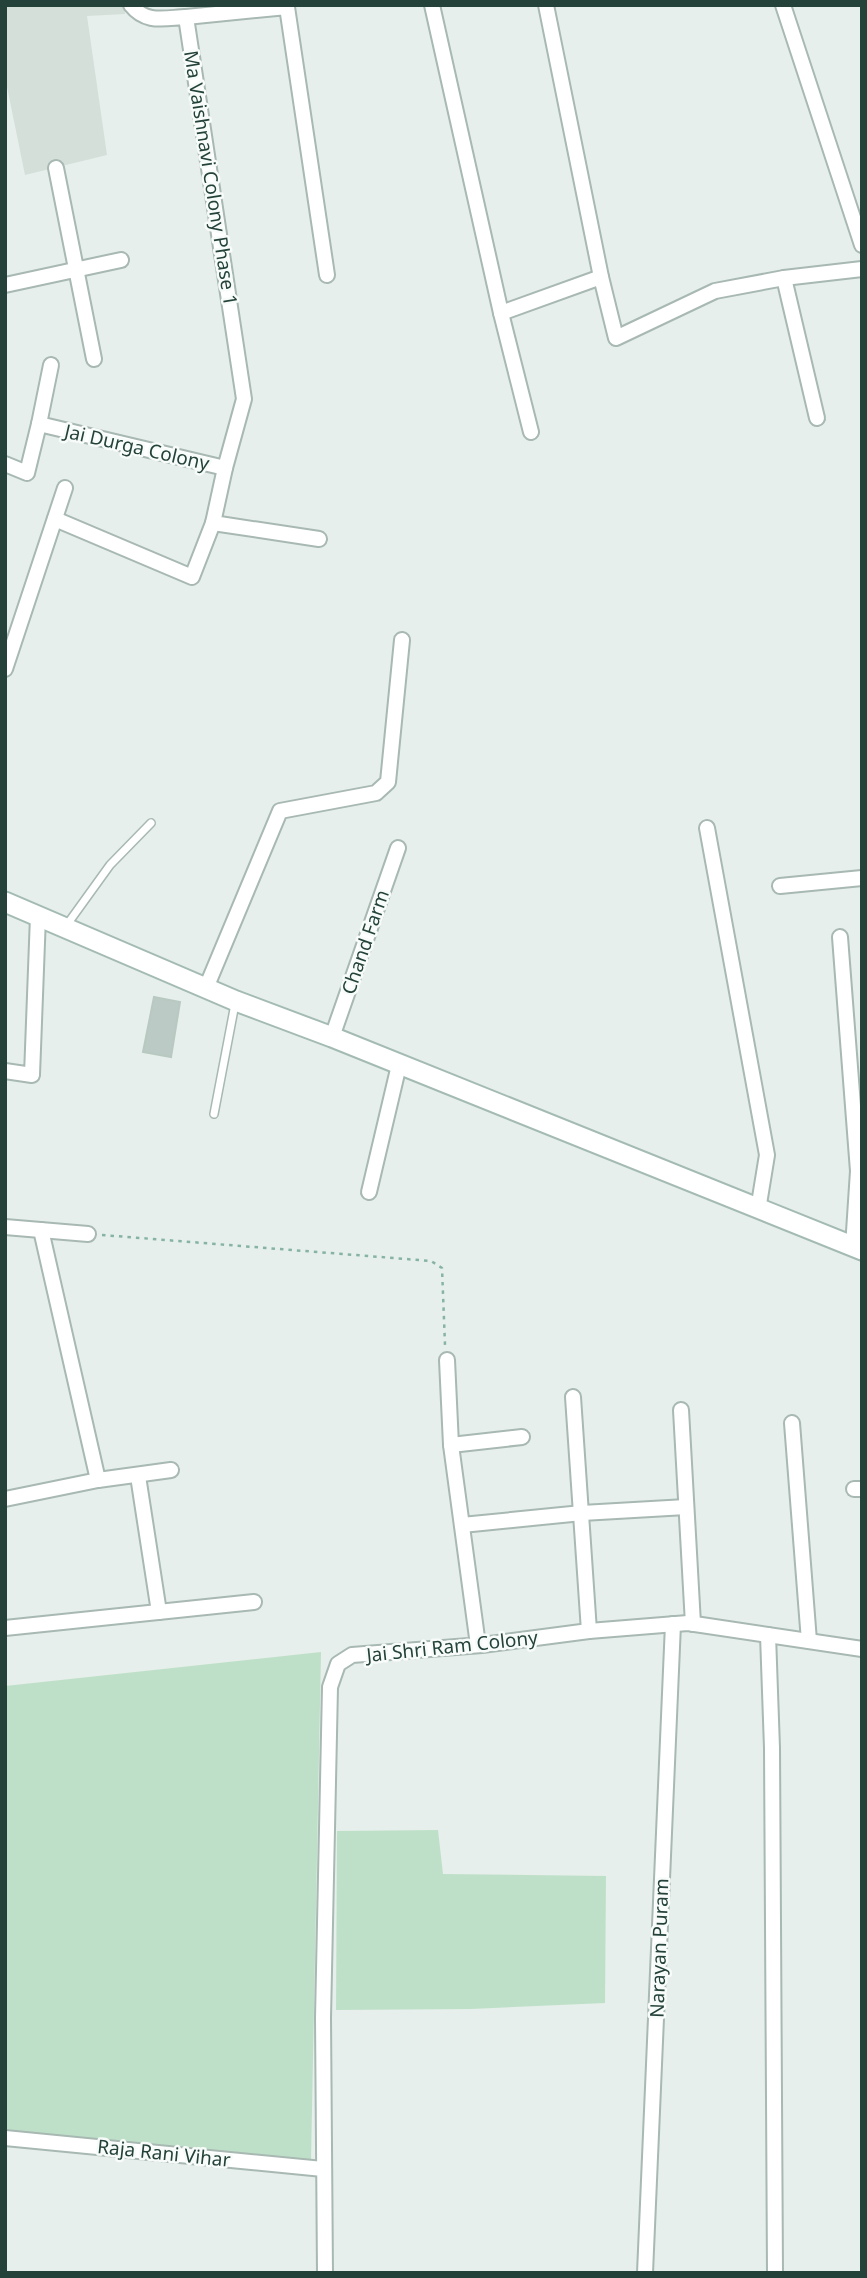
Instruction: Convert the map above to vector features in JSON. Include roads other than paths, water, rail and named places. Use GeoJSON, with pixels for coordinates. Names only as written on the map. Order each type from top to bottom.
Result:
{"type":"FeatureCollection","features":[{"type":"Feature","properties":{"kind":"street"},"geometry":{"type":"LineString","coordinates":[[131,5],[138,15],[148,19],[287,7],[327,275]]}},
{"type":"Feature","properties":{"kind":"street"},"geometry":{"type":"LineString","coordinates":[[432,5],[501,313],[531,432]]}},
{"type":"Feature","properties":{"kind":"street"},"geometry":{"type":"LineString","coordinates":[[546,5],[601,278],[616,338],[715,291],[784,278],[862,269]]}},
{"type":"Feature","properties":{"kind":"street"},"geometry":{"type":"LineString","coordinates":[[783,5],[862,245]]}},
{"type":"Feature","properties":{"kind":"street","name":"Ma Vaishnavi Colony Phase 1"},"geometry":{"type":"LineString","coordinates":[[186,17],[244,400],[225,468]]}},
{"type":"Feature","properties":{"kind":"street"},"geometry":{"type":"LineString","coordinates":[[55,168],[94,359]]}},
{"type":"Feature","properties":{"kind":"street"},"geometry":{"type":"LineString","coordinates":[[5,285],[121,260]]}},
{"type":"Feature","properties":{"kind":"street"},"geometry":{"type":"LineString","coordinates":[[501,313],[601,278]]}},
{"type":"Feature","properties":{"kind":"street"},"geometry":{"type":"LineString","coordinates":[[784,278],[817,418]]}},
{"type":"Feature","properties":{"kind":"street"},"geometry":{"type":"LineString","coordinates":[[39,424],[51,365]]}},
{"type":"Feature","properties":{"kind":"street","name":"Jai Durga Colony"},"geometry":{"type":"LineString","coordinates":[[5,464],[27,473],[39,424],[225,468]]}},
{"type":"Feature","properties":{"kind":"street"},"geometry":{"type":"LineString","coordinates":[[55,519],[192,577],[213,523],[225,468]]}},
{"type":"Feature","properties":{"kind":"street"},"geometry":{"type":"LineString","coordinates":[[5,669],[65,488]]}},
{"type":"Feature","properties":{"kind":"street"},"geometry":{"type":"LineString","coordinates":[[213,523],[318,539]]}},
{"type":"Feature","properties":{"kind":"street"},"geometry":{"type":"LineString","coordinates":[[206,988],[280,811],[376,793],[388,782],[402,640]]}},
{"type":"Feature","properties":{"kind":"street"},"geometry":{"type":"LineString","coordinates":[[707,828],[767,1155],[758,1210]]}},
{"type":"Feature","properties":{"kind":"street","name":"Chand Farm"},"geometry":{"type":"LineString","coordinates":[[332,1037],[398,848]]}},
{"type":"Feature","properties":{"kind":"street"},"geometry":{"type":"LineString","coordinates":[[780,886],[862,878]]}},
{"type":"Feature","properties":{"kind":"street"},"geometry":{"type":"LineString","coordinates":[[5,902],[236,1001],[332,1037],[858,1249],[858,1171],[840,937]]}},
{"type":"Feature","properties":{"kind":"street"},"geometry":{"type":"LineString","coordinates":[[5,1071],[32,1074],[38,916]]}},
{"type":"Feature","properties":{"kind":"street"},"geometry":{"type":"LineString","coordinates":[[369,1192],[399,1065]]}},
{"type":"Feature","properties":{"kind":"street"},"geometry":{"type":"LineString","coordinates":[[5,1227],[88,1234]]}},
{"type":"Feature","properties":{"kind":"street"},"geometry":{"type":"LineString","coordinates":[[41,1230],[98,1480]]}},
{"type":"Feature","properties":{"kind":"street"},"geometry":{"type":"LineString","coordinates":[[446,1354],[451,1445],[478,1645]]}},
{"type":"Feature","properties":{"kind":"street"},"geometry":{"type":"LineString","coordinates":[[573,1397],[589,1631]]}},
{"type":"Feature","properties":{"kind":"street"},"geometry":{"type":"LineString","coordinates":[[681,1410],[693,1624]]}},
{"type":"Feature","properties":{"kind":"street"},"geometry":{"type":"LineString","coordinates":[[792,1423],[809,1641]]}},
{"type":"Feature","properties":{"kind":"street"},"geometry":{"type":"LineString","coordinates":[[451,1445],[522,1437]]}},
{"type":"Feature","properties":{"kind":"street"},"geometry":{"type":"LineString","coordinates":[[5,1499],[98,1480],[171,1471]]}},
{"type":"Feature","properties":{"kind":"street"},"geometry":{"type":"LineString","coordinates":[[138,1476],[159,1612]]}},
{"type":"Feature","properties":{"kind":"street"},"geometry":{"type":"LineString","coordinates":[[462,1525],[582,1513],[686,1507]]}},
{"type":"Feature","properties":{"kind":"street"},"geometry":{"type":"LineString","coordinates":[[5,1628],[254,1602]]}},
{"type":"Feature","properties":{"kind":"street","name":"Jai Shri Ram Colony"},"geometry":{"type":"LineString","coordinates":[[325,2273],[323,2018],[330,1687],[338,1664],[352,1655],[478,1645],[673,1624],[693,1624],[862,1650]]}},
{"type":"Feature","properties":{"kind":"street","name":"Narayan Puram"},"geometry":{"type":"LineString","coordinates":[[645,2273],[673,1624]]}},
{"type":"Feature","properties":{"kind":"street"},"geometry":{"type":"LineString","coordinates":[[768,1635],[772,1748],[775,2273]]}},
{"type":"Feature","properties":{"kind":"street","name":"Raja Rani Vihar"},"geometry":{"type":"LineString","coordinates":[[5,2138],[323,2169]]}},
{"type":"Feature","properties":{"kind":"lane"},"geometry":{"type":"LineString","coordinates":[[66,927],[110,865],[151,823]]}},
{"type":"Feature","properties":{"kind":"lane"},"geometry":{"type":"LineString","coordinates":[[214,1114],[236,1001]]}}]}
